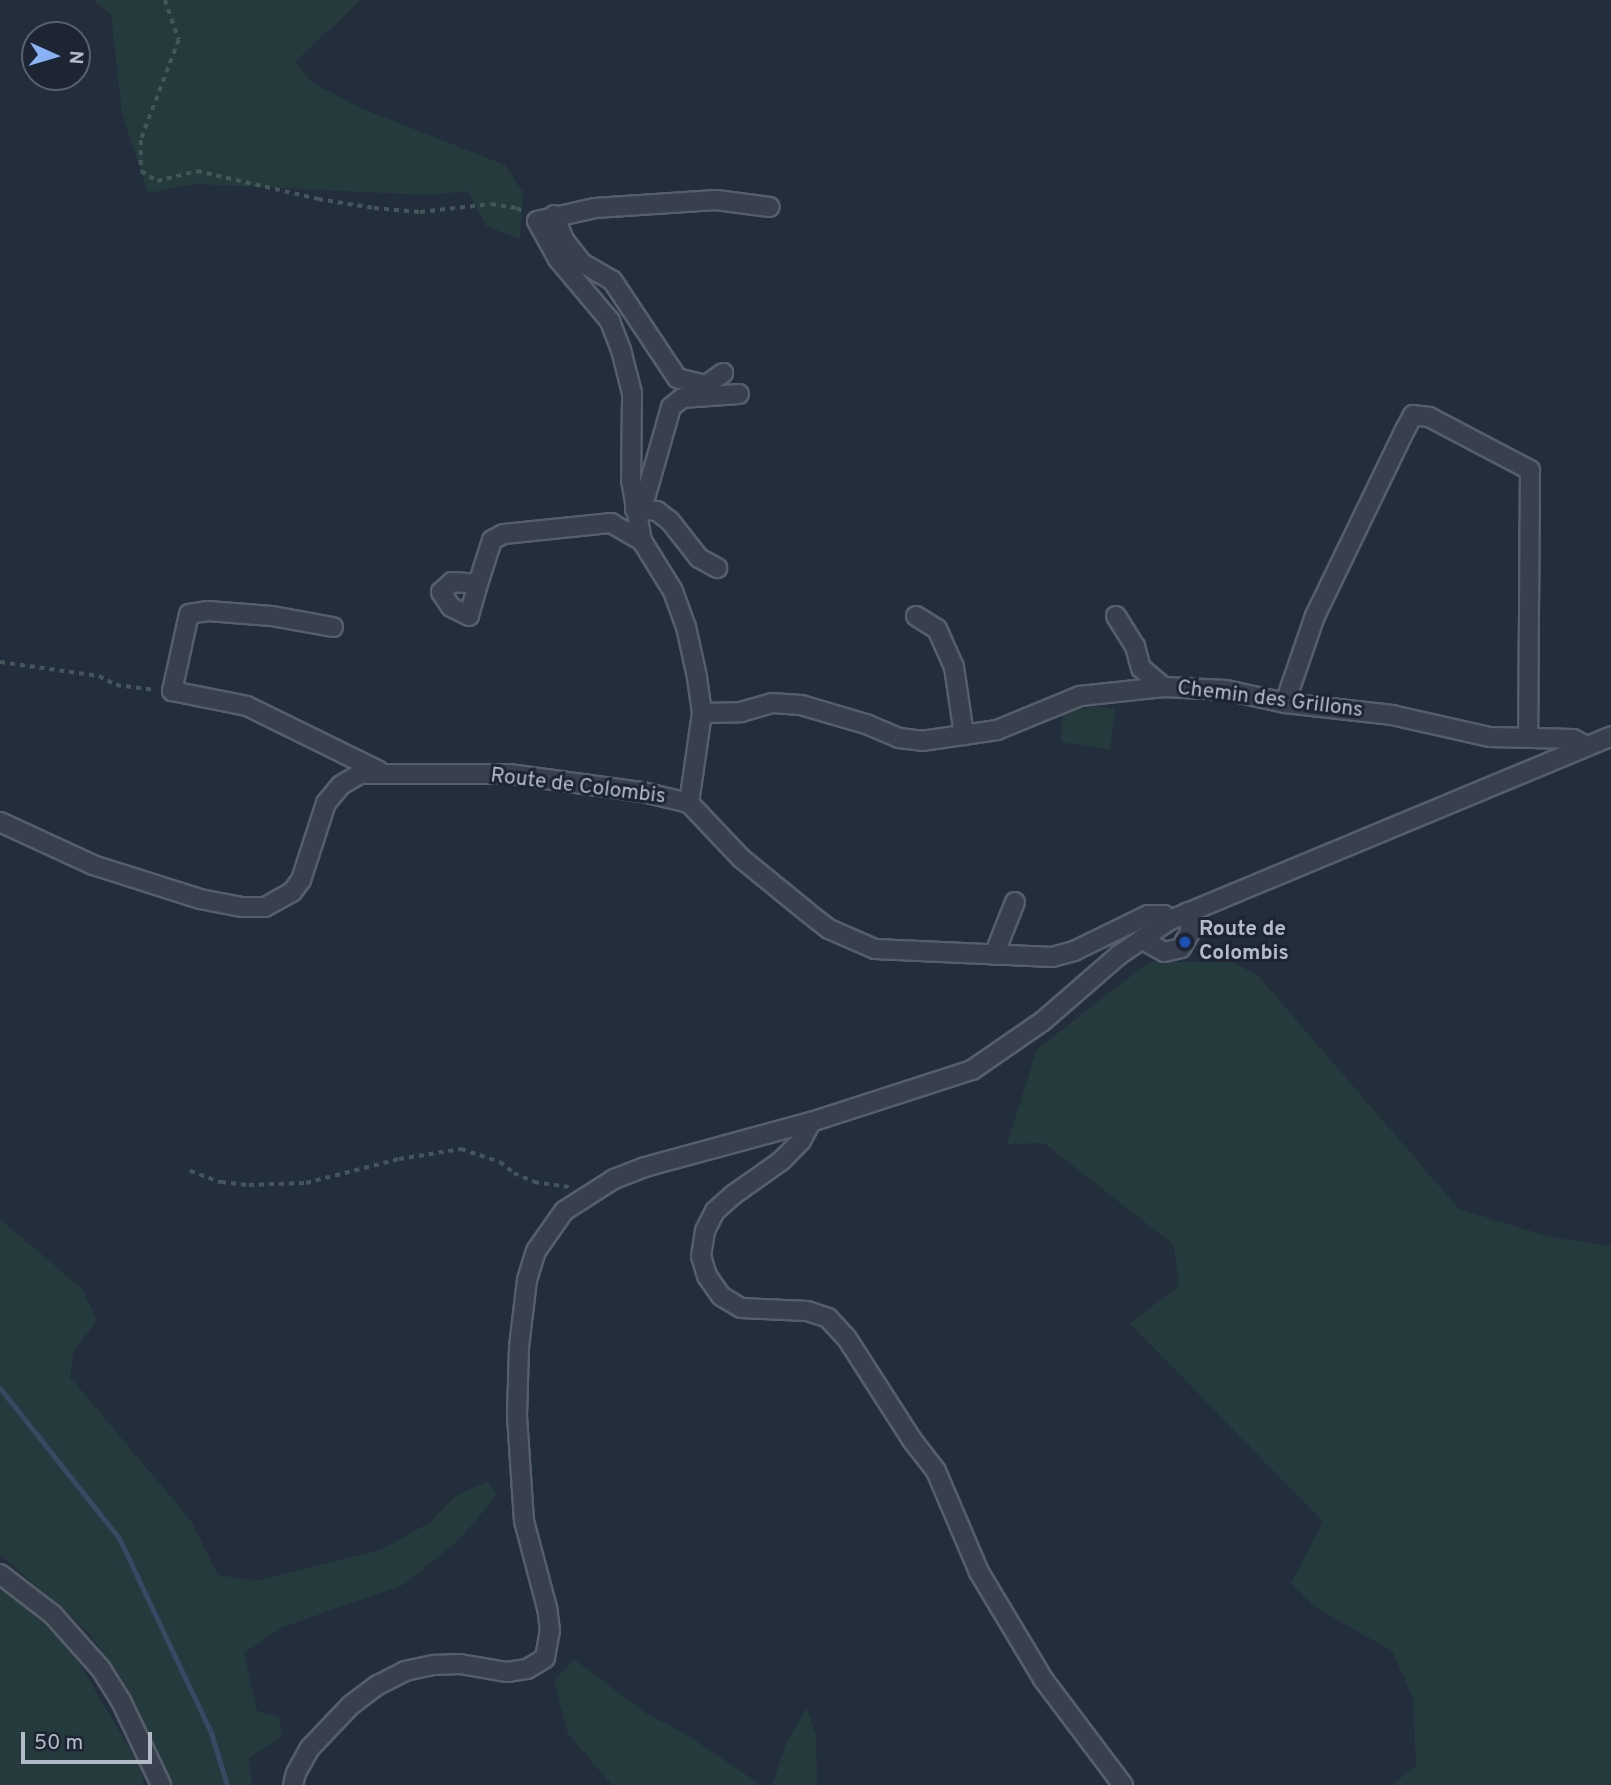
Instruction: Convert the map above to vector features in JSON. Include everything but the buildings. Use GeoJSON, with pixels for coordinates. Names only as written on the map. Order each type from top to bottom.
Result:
{"type":"FeatureCollection","features":[{"type":"Feature","properties":{"kind":"street"},"geometry":{"type":"LineString","coordinates":[[689,803],[702,713],[686,627],[673,591],[642,541],[631,480],[632,393],[621,350],[610,321],[558,259],[537,221],[554,215],[595,208],[716,200],[770,207]]}},
{"type":"Feature","properties":{"kind":"street"},"geometry":{"type":"LineString","coordinates":[[554,215],[564,240],[582,263],[612,280],[677,378],[706,385],[723,373]]}},
{"type":"Feature","properties":{"kind":"street"},"geometry":{"type":"LineString","coordinates":[[635,509],[646,495],[671,407],[682,398],[739,394]]}},
{"type":"Feature","properties":{"kind":"street"},"geometry":{"type":"LineString","coordinates":[[1285,703],[1315,616],[1388,462],[1413,415],[1429,417],[1530,470],[1528,737]]}},
{"type":"Feature","properties":{"kind":"street"},"geometry":{"type":"LineString","coordinates":[[635,509],[656,511],[670,522],[699,558],[717,568]]}},
{"type":"Feature","properties":{"kind":"street"},"geometry":{"type":"LineString","coordinates":[[478,584],[492,540],[504,534],[611,523],[642,541]]}},
{"type":"Feature","properties":{"kind":"street"},"geometry":{"type":"LineString","coordinates":[[333,627],[220,612],[189,614],[172,691],[247,706],[382,773]]}},
{"type":"Feature","properties":{"kind":"street"},"geometry":{"type":"LineString","coordinates":[[916,616],[937,629],[954,667],[964,735]]}},
{"type":"Feature","properties":{"kind":"street"},"geometry":{"type":"LineString","coordinates":[[1116,616],[1135,646],[1141,668],[1164,687]]}},
{"type":"Feature","properties":{"kind":"street","name":"Chemin des Grillons"},"geometry":{"type":"LineString","coordinates":[[702,713],[741,712],[772,703],[782,703],[834,714],[899,738],[922,741],[997,730],[1080,696],[1164,687],[1226,690],[1285,703],[1392,715],[1490,737],[1573,739],[1586,747]]}},
{"type":"Feature","properties":{"kind":"street"},"geometry":{"type":"LineString","coordinates":[[293,1785],[296,1773],[310,1748],[351,1705],[377,1685],[405,1671],[434,1665],[460,1664],[507,1672],[527,1669],[545,1658],[550,1631],[524,1521],[519,1454],[521,1314],[527,1280],[541,1241],[564,1210],[587,1194],[645,1167],[811,1122],[972,1070],[1042,1021],[1141,939],[1170,920],[1611,736]]}},
{"type":"Feature","properties":{"kind":"street"},"geometry":{"type":"LineString","coordinates":[[0,822],[93,865],[186,895],[242,907],[265,907],[292,892],[301,880],[326,803],[341,785],[360,774],[382,773]]}},
{"type":"Feature","properties":{"kind":"street","name":"Route de Colombis"},"geometry":{"type":"LineString","coordinates":[[382,773],[509,774],[643,792],[689,803],[741,858],[829,929],[853,942],[875,949],[1052,957],[1074,951],[1148,915],[1164,915],[1170,920]]}},
{"type":"Feature","properties":{"kind":"street"},"geometry":{"type":"LineString","coordinates":[[994,955],[1015,902]]}},
{"type":"Feature","properties":{"kind":"street"},"geometry":{"type":"LineString","coordinates":[[1141,939],[1164,952],[1181,948],[1191,931],[1187,912]]}},
{"type":"Feature","properties":{"kind":"street"},"geometry":{"type":"LineString","coordinates":[[811,1122],[801,1141],[781,1161],[715,1211],[705,1231],[701,1256],[707,1276],[721,1296],[741,1308],[807,1311],[828,1318],[846,1337],[912,1440],[936,1471],[979,1572],[1043,1679],[1123,1785]]}},
{"type":"Feature","properties":{"kind":"street"},"geometry":{"type":"LineString","coordinates":[[0,1574],[53,1615],[102,1670],[121,1701],[161,1785]]}},
{"type":"Feature","properties":{"kind":"path"},"geometry":{"type":"LineString","coordinates":[[165,0],[179,40],[141,140],[141,171],[157,181],[197,171],[318,200],[420,212],[491,204],[517,208],[537,221]]}},
{"type":"Feature","properties":{"kind":"path"},"geometry":{"type":"LineString","coordinates":[[0,662],[99,676],[116,685],[172,691]]}},
{"type":"Feature","properties":{"kind":"path"},"geometry":{"type":"LineString","coordinates":[[190,1171],[221,1182],[249,1185],[306,1183],[399,1159],[461,1149],[493,1158],[534,1182],[570,1187],[587,1194]]}},
{"type":"Feature","properties":{"kind":"green space"},"geometry":{"type":"Polygon","coordinates":[[[93,0],[361,0],[295,62],[313,83],[363,109],[505,165],[523,192],[520,239],[486,226],[468,191],[428,195],[195,184],[148,193],[122,113],[111,14],[93,0]]]}},
{"type":"Feature","properties":{"kind":"green space"},"geometry":{"type":"Polygon","coordinates":[[[1091,706],[1115,709],[1110,750],[1061,742],[1063,707],[1086,709],[1091,706]]]}},
{"type":"Feature","properties":{"kind":"green space"},"geometry":{"type":"Polygon","coordinates":[[[1149,962],[1234,962],[1259,977],[1459,1209],[1550,1237],[1611,1246],[1611,1785],[1391,1785],[1416,1766],[1413,1698],[1392,1651],[1315,1607],[1291,1583],[1323,1522],[1130,1323],[1179,1286],[1174,1245],[1044,1143],[1007,1144],[1037,1049],[1149,962]]]}},
{"type":"Feature","properties":{"kind":"green space"},"geometry":{"type":"Polygon","coordinates":[[[0,1219],[82,1289],[97,1320],[73,1353],[70,1377],[191,1521],[218,1575],[255,1581],[380,1550],[429,1523],[454,1497],[488,1481],[497,1495],[460,1539],[403,1585],[283,1627],[244,1653],[257,1711],[279,1717],[282,1737],[249,1758],[252,1785],[171,1785],[121,1678],[89,1633],[0,1554],[0,1219]]]}},
{"type":"Feature","properties":{"kind":"green space"},"geometry":{"type":"Polygon","coordinates":[[[0,1586],[27,1604],[75,1656],[141,1768],[144,1785],[0,1785],[0,1586]]]}},
{"type":"Feature","properties":{"kind":"green space"},"geometry":{"type":"Polygon","coordinates":[[[574,1659],[647,1714],[684,1733],[761,1785],[612,1785],[568,1734],[554,1681],[574,1659]]]}},
{"type":"Feature","properties":{"kind":"green space"},"geometry":{"type":"Polygon","coordinates":[[[807,1708],[816,1735],[817,1785],[772,1785],[787,1741],[807,1708]]]}},
{"type":"Feature","properties":{"kind":"waterway"},"geometry":{"type":"LineString","coordinates":[[0,1388],[119,1538],[211,1733],[227,1785]]}},
{"type":"Feature","properties":{"kind":"place","name":"Route de Colombis"},"geometry":{"type":"Point","coordinates":[1185,942]}}]}
